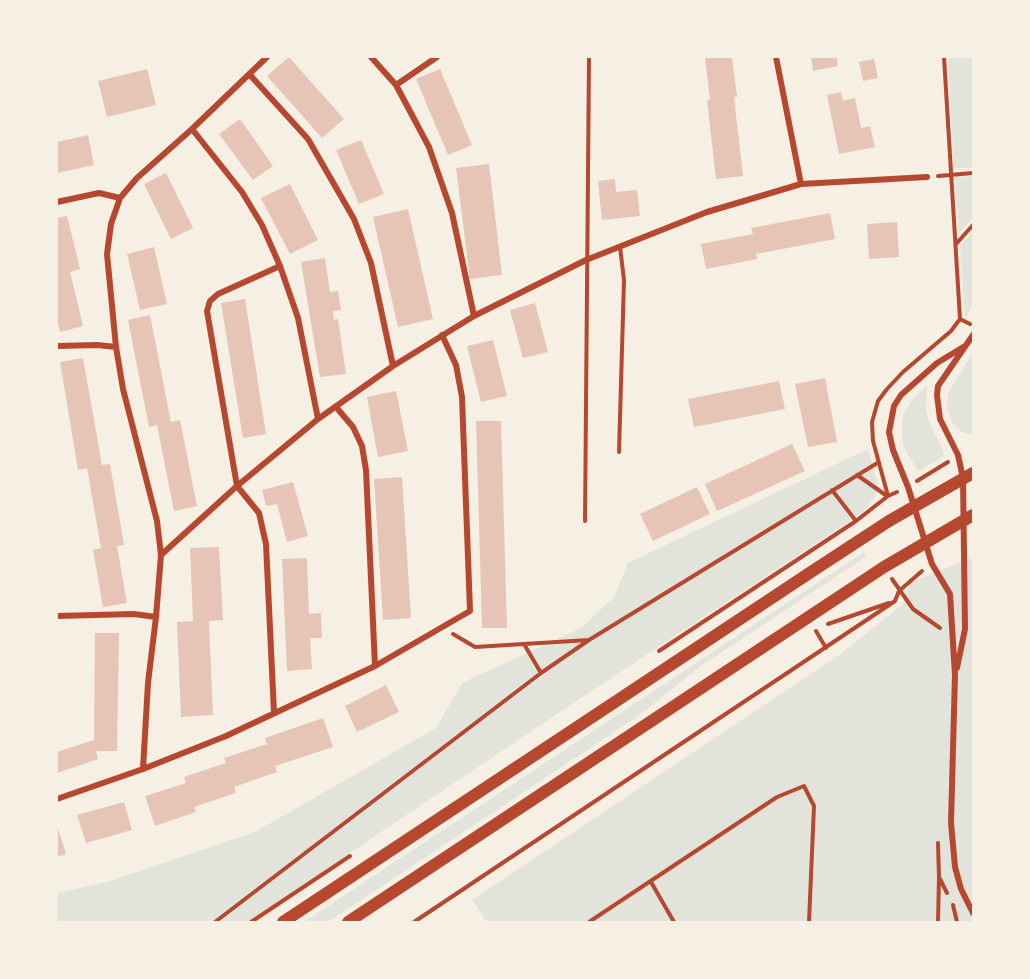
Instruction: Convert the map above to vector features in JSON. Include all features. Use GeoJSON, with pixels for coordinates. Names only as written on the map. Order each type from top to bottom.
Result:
{"type":"FeatureCollection","features":[{"type":"Feature","properties":{"kind":"main road"},"geometry":{"type":"LineString","coordinates":[[283,922],[811,572],[968,476]]}},
{"type":"Feature","properties":{"kind":"main road"},"geometry":{"type":"LineString","coordinates":[[348,922],[884,567],[969,517]]}},
{"type":"Feature","properties":{"kind":"street"},"geometry":{"type":"LineString","coordinates":[[143,769],[148,683],[161,555],[157,521],[123,389],[116,347],[107,255],[111,224],[120,198],[137,178],[267,57]]}},
{"type":"Feature","properties":{"kind":"street"},"geometry":{"type":"LineString","coordinates":[[371,57],[396,85],[429,147],[452,213],[474,316]]}},
{"type":"Feature","properties":{"kind":"street"},"geometry":{"type":"LineString","coordinates":[[396,85],[437,57]]}},
{"type":"Feature","properties":{"kind":"street"},"geometry":{"type":"LineString","coordinates":[[776,57],[801,184]]}},
{"type":"Feature","properties":{"kind":"street"},"geometry":{"type":"LineString","coordinates":[[250,75],[308,139],[354,219],[371,263],[393,366]]}},
{"type":"Feature","properties":{"kind":"street"},"geometry":{"type":"LineString","coordinates":[[192,129],[242,192],[262,225],[280,266],[298,318],[318,419]]}},
{"type":"Feature","properties":{"kind":"street"},"geometry":{"type":"LineString","coordinates":[[161,555],[237,486],[318,419],[393,366],[474,316],[586,260],[707,212],[801,184],[927,177]]}},
{"type":"Feature","properties":{"kind":"street"},"geometry":{"type":"LineString","coordinates":[[57,202],[99,193],[120,198]]}},
{"type":"Feature","properties":{"kind":"street"},"geometry":{"type":"LineString","coordinates":[[274,712],[266,544],[259,513],[237,486],[207,311],[210,301],[218,294],[280,266]]}},
{"type":"Feature","properties":{"kind":"street"},"geometry":{"type":"LineString","coordinates":[[57,799],[143,769],[226,736],[375,666],[470,610],[462,397],[456,365],[442,335]]}},
{"type":"Feature","properties":{"kind":"street"},"geometry":{"type":"LineString","coordinates":[[955,675],[965,629],[969,517],[968,476],[940,419],[937,395],[938,386],[973,335]]}},
{"type":"Feature","properties":{"kind":"street"},"geometry":{"type":"LineString","coordinates":[[57,346],[116,347]]}},
{"type":"Feature","properties":{"kind":"street"},"geometry":{"type":"LineString","coordinates":[[965,346],[918,378],[901,395],[894,406],[890,423],[891,442],[932,564],[950,594],[955,675],[951,823],[955,867],[961,889],[973,913]]}},
{"type":"Feature","properties":{"kind":"street"},"geometry":{"type":"LineString","coordinates":[[336,406],[353,427],[362,446],[366,470],[375,666]]}},
{"type":"Feature","properties":{"kind":"street"},"geometry":{"type":"LineString","coordinates":[[57,616],[134,614],[156,617]]}},
{"type":"Feature","properties":{"kind":"lane"},"geometry":{"type":"LineString","coordinates":[[585,521],[589,57]]}},
{"type":"Feature","properties":{"kind":"lane"},"geometry":{"type":"LineString","coordinates":[[619,452],[624,287],[620,247]]}},
{"type":"Feature","properties":{"kind":"path"},"geometry":{"type":"LineString","coordinates":[[944,57],[960,318],[973,326]]}},
{"type":"Feature","properties":{"kind":"path"},"geometry":{"type":"LineString","coordinates":[[927,177],[973,173]]}},
{"type":"Feature","properties":{"kind":"path"},"geometry":{"type":"LineString","coordinates":[[955,245],[973,225]]}},
{"type":"Feature","properties":{"kind":"path"},"geometry":{"type":"LineString","coordinates":[[652,656],[856,521],[888,496],[908,487],[958,455]]}},
{"type":"Feature","properties":{"kind":"path"},"geometry":{"type":"LineString","coordinates":[[215,922],[541,673],[589,640],[879,462]]}},
{"type":"Feature","properties":{"kind":"path"},"geometry":{"type":"LineString","coordinates":[[857,475],[888,496]]}},
{"type":"Feature","properties":{"kind":"path"},"geometry":{"type":"LineString","coordinates":[[832,490],[856,521]]}},
{"type":"Feature","properties":{"kind":"path"},"geometry":{"type":"LineString","coordinates":[[414,922],[895,601],[899,591],[913,609],[940,628]]}},
{"type":"Feature","properties":{"kind":"path"},"geometry":{"type":"LineString","coordinates":[[442,628],[475,646],[589,640]]}},
{"type":"Feature","properties":{"kind":"path"},"geometry":{"type":"LineString","coordinates":[[814,629],[826,648]]}},
{"type":"Feature","properties":{"kind":"path"},"geometry":{"type":"LineString","coordinates":[[524,644],[541,673]]}},
{"type":"Feature","properties":{"kind":"path"},"geometry":{"type":"LineString","coordinates":[[589,922],[777,797],[804,786],[814,806],[809,922]]}},
{"type":"Feature","properties":{"kind":"path"},"geometry":{"type":"LineString","coordinates":[[251,922],[359,850]]}},
{"type":"Feature","properties":{"kind":"path"},"geometry":{"type":"LineString","coordinates":[[938,922],[939,877]]}},
{"type":"Feature","properties":{"kind":"path"},"geometry":{"type":"LineString","coordinates":[[651,882],[674,922]]}},
{"type":"Feature","properties":{"kind":"shaded area"},"geometry":{"type":"Polygon","coordinates":[[[948,57],[973,57],[973,167],[954,169],[948,57]]]}},
{"type":"Feature","properties":{"kind":"shaded area"},"geometry":{"type":"Polygon","coordinates":[[[973,176],[973,218],[959,233],[955,177],[973,176]]]}},
{"type":"Feature","properties":{"kind":"shaded area"},"geometry":{"type":"Polygon","coordinates":[[[973,232],[973,305],[965,320],[960,246],[973,232]]]}},
{"type":"Feature","properties":{"kind":"shaded area"},"geometry":{"type":"Polygon","coordinates":[[[973,352],[973,436],[962,432],[952,422],[947,408],[948,393],[973,352]]]}},
{"type":"Feature","properties":{"kind":"shaded area"},"geometry":{"type":"Polygon","coordinates":[[[927,385],[926,411],[944,456],[918,471],[905,449],[902,439],[902,422],[905,410],[927,385]]]}},
{"type":"Feature","properties":{"kind":"shaded area"},"geometry":{"type":"Polygon","coordinates":[[[868,449],[878,485],[875,497],[862,513],[247,922],[57,922],[57,893],[107,882],[255,832],[436,728],[462,683],[581,628],[614,597],[628,563],[868,449]]]}},
{"type":"Feature","properties":{"kind":"shaded area"},"geometry":{"type":"Polygon","coordinates":[[[864,552],[867,556],[701,666],[637,717],[328,922],[304,922],[864,552]]]}},
{"type":"Feature","properties":{"kind":"shaded area"},"geometry":{"type":"Polygon","coordinates":[[[973,557],[973,922],[487,922],[472,900],[839,655],[902,605],[910,583],[973,557]]]}},
{"type":"Feature","properties":{"kind":"building"},"geometry":{"type":"Polygon","coordinates":[[[289,57],[344,119],[322,138],[267,76],[289,57]]]}},
{"type":"Feature","properties":{"kind":"building"},"geometry":{"type":"Polygon","coordinates":[[[705,57],[732,57],[743,176],[716,179],[707,100],[710,100],[705,57]]]}},
{"type":"Feature","properties":{"kind":"building"},"geometry":{"type":"Polygon","coordinates":[[[811,57],[837,57],[838,66],[813,71],[811,57]]]}},
{"type":"Feature","properties":{"kind":"building"},"geometry":{"type":"Polygon","coordinates":[[[874,59],[878,78],[863,81],[859,62],[874,59]]]}},
{"type":"Feature","properties":{"kind":"building"},"geometry":{"type":"Polygon","coordinates":[[[147,69],[156,105],[107,117],[98,81],[147,69]]]}},
{"type":"Feature","properties":{"kind":"building"},"geometry":{"type":"Polygon","coordinates":[[[440,69],[472,145],[448,155],[416,79],[440,69]]]}},
{"type":"Feature","properties":{"kind":"building"},"geometry":{"type":"Polygon","coordinates":[[[841,92],[843,101],[855,98],[861,128],[870,126],[875,147],[839,154],[827,95],[841,92]]]}},
{"type":"Feature","properties":{"kind":"building"},"geometry":{"type":"Polygon","coordinates":[[[240,119],[273,166],[253,180],[219,134],[240,119]]]}},
{"type":"Feature","properties":{"kind":"building"},"geometry":{"type":"Polygon","coordinates":[[[88,135],[94,165],[57,173],[57,142],[88,135]]]}},
{"type":"Feature","properties":{"kind":"building"},"geometry":{"type":"Polygon","coordinates":[[[361,140],[384,194],[359,204],[336,150],[361,140]]]}},
{"type":"Feature","properties":{"kind":"building"},"geometry":{"type":"Polygon","coordinates":[[[489,164],[502,275],[470,279],[456,168],[489,164]]]}},
{"type":"Feature","properties":{"kind":"building"},"geometry":{"type":"Polygon","coordinates":[[[166,173],[193,228],[171,239],[144,184],[166,173]]]}},
{"type":"Feature","properties":{"kind":"building"},"geometry":{"type":"Polygon","coordinates":[[[615,179],[616,192],[637,190],[640,216],[602,220],[598,181],[615,179]]]}},
{"type":"Feature","properties":{"kind":"building"},"geometry":{"type":"Polygon","coordinates":[[[290,184],[318,240],[290,254],[261,198],[290,184]]]}},
{"type":"Feature","properties":{"kind":"building"},"geometry":{"type":"Polygon","coordinates":[[[408,209],[433,319],[398,327],[373,217],[408,209]]]}},
{"type":"Feature","properties":{"kind":"building"},"geometry":{"type":"Polygon","coordinates":[[[830,213],[835,239],[756,254],[757,259],[706,269],[701,244],[753,234],[751,228],[830,213]]]}},
{"type":"Feature","properties":{"kind":"building"},"geometry":{"type":"Polygon","coordinates":[[[67,216],[80,269],[70,272],[83,326],[60,332],[57,320],[57,218],[67,216]]]}},
{"type":"Feature","properties":{"kind":"building"},"geometry":{"type":"Polygon","coordinates":[[[897,222],[899,257],[869,259],[867,224],[897,222]]]}},
{"type":"Feature","properties":{"kind":"building"},"geometry":{"type":"Polygon","coordinates":[[[154,247],[167,304],[140,310],[127,254],[154,247]]]}},
{"type":"Feature","properties":{"kind":"building"},"geometry":{"type":"Polygon","coordinates":[[[325,258],[330,292],[338,291],[341,310],[333,311],[334,320],[338,319],[346,374],[320,377],[301,262],[325,258]]]}},
{"type":"Feature","properties":{"kind":"building"},"geometry":{"type":"Polygon","coordinates":[[[245,299],[266,434],[243,438],[221,303],[245,299]]]}},
{"type":"Feature","properties":{"kind":"building"},"geometry":{"type":"Polygon","coordinates":[[[535,303],[548,352],[523,358],[510,310],[535,303]]]}},
{"type":"Feature","properties":{"kind":"building"},"geometry":{"type":"Polygon","coordinates":[[[150,315],[171,422],[180,420],[197,506],[174,511],[157,425],[149,427],[128,320],[150,315]]]}},
{"type":"Feature","properties":{"kind":"building"},"geometry":{"type":"Polygon","coordinates":[[[493,340],[507,396],[481,402],[467,346],[493,340]]]}},
{"type":"Feature","properties":{"kind":"building"},"geometry":{"type":"Polygon","coordinates":[[[83,358],[102,465],[110,464],[124,545],[117,546],[127,603],[103,607],[93,550],[101,548],[87,468],[78,470],[60,362],[83,358]]]}},
{"type":"Feature","properties":{"kind":"building"},"geometry":{"type":"Polygon","coordinates":[[[825,378],[837,442],[808,447],[795,384],[825,378]]]}},
{"type":"Feature","properties":{"kind":"building"},"geometry":{"type":"Polygon","coordinates":[[[779,381],[785,409],[694,427],[688,399],[779,381]]]}},
{"type":"Feature","properties":{"kind":"building"},"geometry":{"type":"Polygon","coordinates":[[[396,391],[408,451],[378,457],[367,397],[396,391]]]}},
{"type":"Feature","properties":{"kind":"building"},"geometry":{"type":"Polygon","coordinates":[[[476,421],[501,421],[507,628],[482,628],[476,421]]]}},
{"type":"Feature","properties":{"kind":"building"},"geometry":{"type":"Polygon","coordinates":[[[792,444],[805,471],[717,511],[705,484],[792,444]]]}},
{"type":"Feature","properties":{"kind":"building"},"geometry":{"type":"Polygon","coordinates":[[[402,477],[411,618],[383,620],[374,479],[402,477]]]}},
{"type":"Feature","properties":{"kind":"building"},"geometry":{"type":"Polygon","coordinates":[[[293,482],[308,536],[287,542],[277,504],[266,506],[262,490],[293,482]]]}},
{"type":"Feature","properties":{"kind":"building"},"geometry":{"type":"Polygon","coordinates":[[[697,487],[710,514],[653,541],[640,514],[697,487]]]}},
{"type":"Feature","properties":{"kind":"building"},"geometry":{"type":"Polygon","coordinates":[[[219,547],[223,620],[209,621],[213,715],[181,717],[177,622],[193,621],[190,548],[219,547]]]}},
{"type":"Feature","properties":{"kind":"building"},"geometry":{"type":"Polygon","coordinates":[[[307,558],[309,614],[321,613],[322,638],[310,638],[312,669],[287,671],[282,559],[307,558]]]}},
{"type":"Feature","properties":{"kind":"building"},"geometry":{"type":"Polygon","coordinates":[[[95,633],[119,633],[117,751],[96,751],[98,759],[57,773],[57,752],[94,740],[95,633]]]}},
{"type":"Feature","properties":{"kind":"building"},"geometry":{"type":"Polygon","coordinates":[[[386,685],[399,712],[357,732],[345,706],[386,685]]]}},
{"type":"Feature","properties":{"kind":"building"},"geometry":{"type":"Polygon","coordinates":[[[323,718],[333,747],[275,766],[277,772],[234,787],[236,793],[194,807],[196,812],[155,826],[145,796],[186,783],[184,777],[226,763],[224,758],[267,744],[265,738],[323,718]]]}},
{"type":"Feature","properties":{"kind":"building"},"geometry":{"type":"Polygon","coordinates":[[[124,802],[132,830],[86,843],[77,815],[124,802]]]}},
{"type":"Feature","properties":{"kind":"building"},"geometry":{"type":"Polygon","coordinates":[[[57,825],[66,854],[57,857],[57,825]]]}}]}
